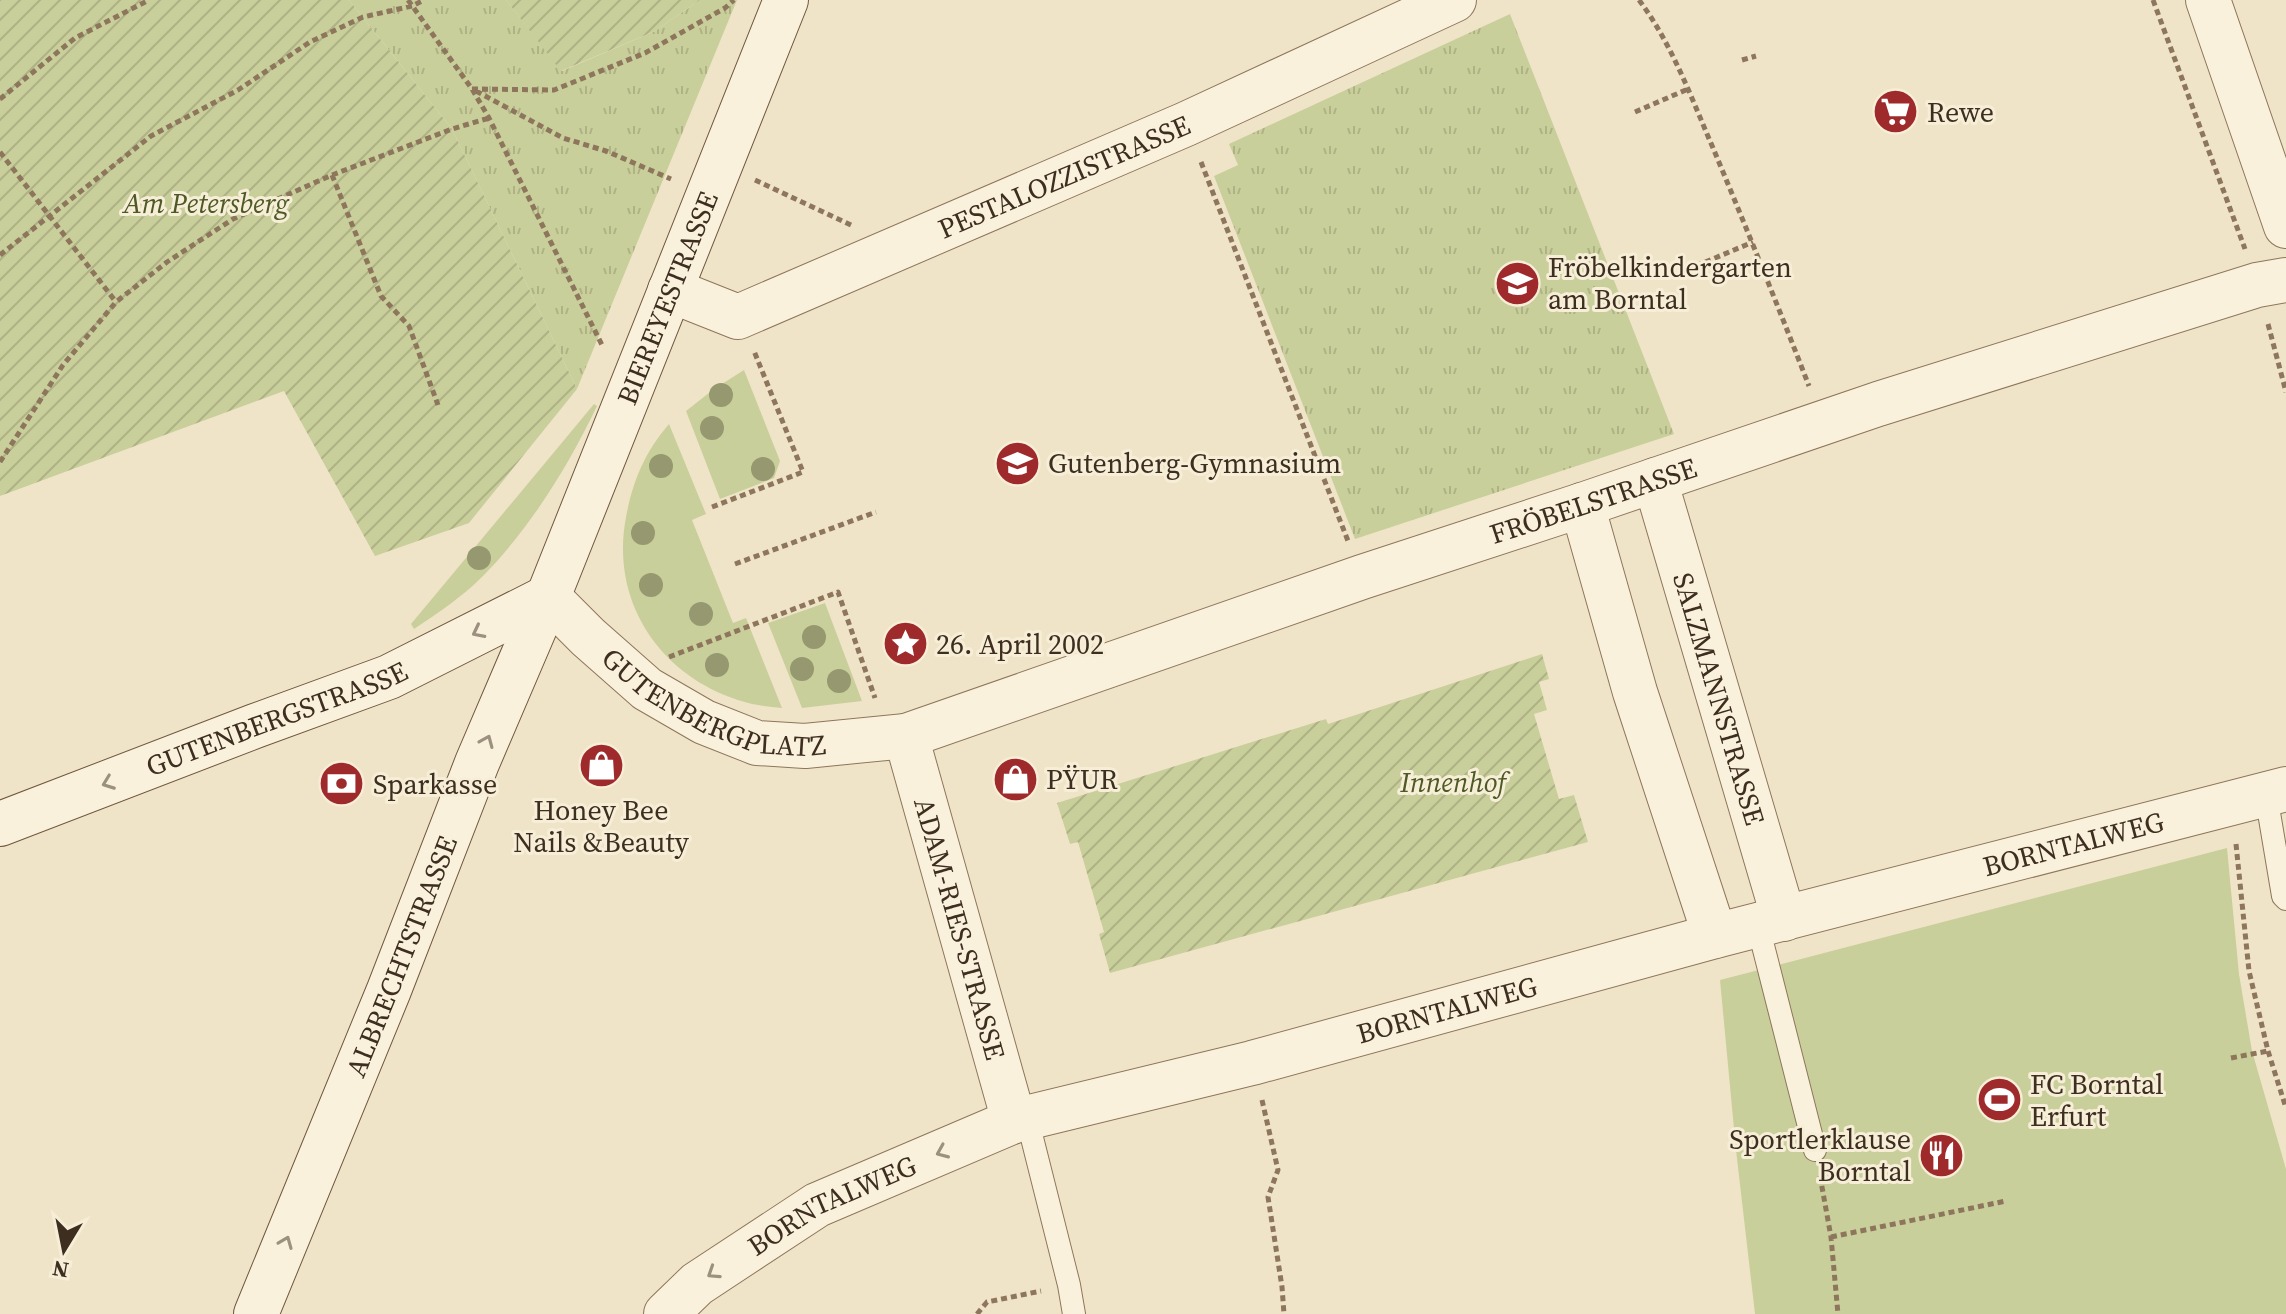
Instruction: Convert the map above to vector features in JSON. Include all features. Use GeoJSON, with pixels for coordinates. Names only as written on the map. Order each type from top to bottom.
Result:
{"type":"FeatureCollection","features":[{"type":"Feature","properties":{"kind":"street","name":"BIEREYESTRASSE"},"geometry":{"type":"LineString","coordinates":[[548,597],[786,0]]}},
{"type":"Feature","properties":{"kind":"street","name":"PESTALOZZISTRASSE"},"geometry":{"type":"LineString","coordinates":[[670,290],[738,317],[1186,124],[1454,0]]}},
{"type":"Feature","properties":{"kind":"street"},"geometry":{"type":"LineString","coordinates":[[2208,0],[2286,226]]}},
{"type":"Feature","properties":{"kind":"street","name":"FRÖBELSTRASSE"},"geometry":{"type":"LineString","coordinates":[[906,736],[1362,577],[1878,404],[2272,283]]}},
{"type":"Feature","properties":{"kind":"street","name":"SALZMANNSTRASSE"},"geometry":{"type":"LineString","coordinates":[[1655,480],[1771,922]]}},
{"type":"Feature","properties":{"kind":"street"},"geometry":{"type":"LineString","coordinates":[[1582,505],[1635,692],[1715,936]]}},
{"type":"Feature","properties":{"kind":"street","name":"GUTENBERGPLATZ"},"geometry":{"type":"LineString","coordinates":[[548,597],[647,689],[704,722],[757,743],[805,746],[906,736]]}},
{"type":"Feature","properties":{"kind":"street","name":"GUTENBERGSTRASSE"},"geometry":{"type":"LineString","coordinates":[[0,824],[389,677],[548,597]]}},
{"type":"Feature","properties":{"kind":"street","name":"ALBRECHTSTRASSE"},"geometry":{"type":"LineString","coordinates":[[256,1314],[389,990],[477,763],[548,597]]}},
{"type":"Feature","properties":{"kind":"street","name":"ADAM-RIES-STRASSE"},"geometry":{"type":"LineString","coordinates":[[906,736],[1020,1120]]}},
{"type":"Feature","properties":{"kind":"street","name":"BORNTALWEG"},"geometry":{"type":"LineString","coordinates":[[666,1314],[697,1284],[817,1205],[1020,1120],[1252,1063],[1715,936],[2261,796]]}},
{"type":"Feature","properties":{"kind":"lane"},"geometry":{"type":"LineString","coordinates":[[2261,796],[2286,899]]}},
{"type":"Feature","properties":{"kind":"lane"},"geometry":{"type":"LineString","coordinates":[[1771,922],[1815,1150]]}},
{"type":"Feature","properties":{"kind":"lane","name":"ADAM-RIES-STRASSE"},"geometry":{"type":"LineString","coordinates":[[1020,1120],[1069,1285],[1074,1314]]}},
{"type":"Feature","properties":{"kind":"path"},"geometry":{"type":"LineString","coordinates":[[0,99],[75,38],[149,0]]}},
{"type":"Feature","properties":{"kind":"path"},"geometry":{"type":"LineString","coordinates":[[0,255],[151,136],[238,90],[310,42],[363,17],[424,0]]}},
{"type":"Feature","properties":{"kind":"path"},"geometry":{"type":"LineString","coordinates":[[472,89],[554,90],[645,53],[734,0]]}},
{"type":"Feature","properties":{"kind":"path"},"geometry":{"type":"LineString","coordinates":[[1639,0],[1657,24],[1688,89],[1753,242],[1811,392]]}},
{"type":"Feature","properties":{"kind":"path"},"geometry":{"type":"LineString","coordinates":[[2153,0],[2226,194],[2272,283],[2286,392]]}},
{"type":"Feature","properties":{"kind":"path"},"geometry":{"type":"LineString","coordinates":[[410,3],[472,89],[489,118],[629,394]]}},
{"type":"Feature","properties":{"kind":"path"},"geometry":{"type":"LineString","coordinates":[[1742,60],[1756,56]]}},
{"type":"Feature","properties":{"kind":"path"},"geometry":{"type":"LineString","coordinates":[[472,89],[563,138],[715,180],[899,247]]}},
{"type":"Feature","properties":{"kind":"path"},"geometry":{"type":"LineString","coordinates":[[1635,112],[1688,89]]}},
{"type":"Feature","properties":{"kind":"path"},"geometry":{"type":"LineString","coordinates":[[0,462],[63,365],[116,302],[167,262],[233,219],[332,175],[489,118]]}},
{"type":"Feature","properties":{"kind":"path"},"geometry":{"type":"LineString","coordinates":[[0,152],[116,302]]}},
{"type":"Feature","properties":{"kind":"path"},"geometry":{"type":"LineString","coordinates":[[332,175],[381,296],[409,326],[438,405]]}},
{"type":"Feature","properties":{"kind":"path"},"geometry":{"type":"LineString","coordinates":[[1211,189],[1337,513]]}},
{"type":"Feature","properties":{"kind":"path"},"geometry":{"type":"LineString","coordinates":[[1696,266],[1753,242]]}},
{"type":"Feature","properties":{"kind":"path"},"geometry":{"type":"LineString","coordinates":[[712,507],[803,472],[759,362]]}},
{"type":"Feature","properties":{"kind":"path"},"geometry":{"type":"LineString","coordinates":[[735,564],[876,512]]}},
{"type":"Feature","properties":{"kind":"path"},"geometry":{"type":"LineString","coordinates":[[628,673],[838,592],[875,698]]}},
{"type":"Feature","properties":{"kind":"path"},"geometry":{"type":"LineString","coordinates":[[2261,796],[2249,971],[2268,1051],[2286,1108]]}},
{"type":"Feature","properties":{"kind":"path"},"geometry":{"type":"LineString","coordinates":[[2231,1058],[2268,1051]]}},
{"type":"Feature","properties":{"kind":"path"},"geometry":{"type":"LineString","coordinates":[[1252,1063],[1278,1170],[1268,1197],[1284,1314]]}},
{"type":"Feature","properties":{"kind":"path"},"geometry":{"type":"LineString","coordinates":[[1815,1150],[1831,1237],[1838,1314]]}},
{"type":"Feature","properties":{"kind":"path"},"geometry":{"type":"LineString","coordinates":[[1831,1237],[2006,1201]]}},
{"type":"Feature","properties":{"kind":"path"},"geometry":{"type":"LineString","coordinates":[[977,1314],[987,1302],[1069,1285]]}},
{"type":"Feature","properties":{"kind":"green space","name":"Am Petersberg"},"geometry":{"type":"Polygon","coordinates":[[[0,0],[349,0],[452,129],[577,389],[469,523],[375,556],[284,391],[0,496],[0,0]]]}},
{"type":"Feature","properties":{"kind":"green space"},"geometry":{"type":"Polygon","coordinates":[[[349,0],[506,0],[562,71],[655,31],[700,0],[737,0],[577,389],[452,129],[349,0]]]}},
{"type":"Feature","properties":{"kind":"green space"},"geometry":{"type":"Polygon","coordinates":[[[506,0],[700,0],[655,31],[561,71],[506,0]]]}},
{"type":"Feature","properties":{"kind":"green space","name":"Fröbelkindergarten am Borntal"},"geometry":{"type":"Polygon","coordinates":[[[1510,14],[1674,434],[1355,539],[1214,176],[1238,165],[1229,144],[1510,14]]]}},
{"type":"Feature","properties":{"kind":"green space"},"geometry":{"type":"Polygon","coordinates":[[[744,370],[780,461],[774,478],[720,499],[686,411],[744,370]]]}},
{"type":"Feature","properties":{"kind":"green space"},"geometry":{"type":"Polygon","coordinates":[[[594,404],[597,406],[574,452],[517,538],[475,584],[414,629],[411,624],[594,404]]]}},
{"type":"Feature","properties":{"kind":"green space"},"geometry":{"type":"Polygon","coordinates":[[[669,424],[706,514],[692,520],[733,623],[746,618],[782,708],[752,704],[721,694],[693,678],[669,659],[650,636],[635,610],[626,581],[623,550],[626,517],[641,467],[669,424]]]}},
{"type":"Feature","properties":{"kind":"green space"},"geometry":{"type":"Polygon","coordinates":[[[825,603],[862,701],[802,708],[768,623],[825,603]]]}},
{"type":"Feature","properties":{"kind":"green space","name":"Innenhof"},"geometry":{"type":"Polygon","coordinates":[[[1542,654],[1549,679],[1539,682],[1547,710],[1534,714],[1559,799],[1574,795],[1588,842],[1110,973],[1099,934],[1104,932],[1078,842],[1070,844],[1057,803],[1326,719],[1328,724],[1542,654]]]}},
{"type":"Feature","properties":{"kind":"green space","name":"FC Borntal Erfurt"},"geometry":{"type":"Polygon","coordinates":[[[2227,848],[2239,974],[2252,1051],[2286,1169],[2286,1314],[1755,1314],[1720,980],[2227,848]]]}},
{"type":"Feature","properties":{"kind":"place","name":"Rewe"},"geometry":{"type":"Point","coordinates":[1896,112]}},
{"type":"Feature","properties":{"kind":"place","name":"Fröbelkindergarten am Borntal"},"geometry":{"type":"Point","coordinates":[1517,283]}},
{"type":"Feature","properties":{"kind":"place","name":"Gutenberg-Gymnasium"},"geometry":{"type":"Point","coordinates":[1017,463]}},
{"type":"Feature","properties":{"kind":"place","name":"26. April 2002"},"geometry":{"type":"Point","coordinates":[905,644]}},
{"type":"Feature","properties":{"kind":"place","name":"Honey Bee Nails &Beauty"},"geometry":{"type":"Point","coordinates":[601,765]}},
{"type":"Feature","properties":{"kind":"place","name":"PŸUR"},"geometry":{"type":"Point","coordinates":[1015,779]}},
{"type":"Feature","properties":{"kind":"place","name":"Sparkasse"},"geometry":{"type":"Point","coordinates":[342,784]}},
{"type":"Feature","properties":{"kind":"place","name":"FC Borntal Erfurt"},"geometry":{"type":"Point","coordinates":[1999,1100]}},
{"type":"Feature","properties":{"kind":"place","name":"Sportlerklause Borntal"},"geometry":{"type":"Point","coordinates":[1942,1155]}}]}
